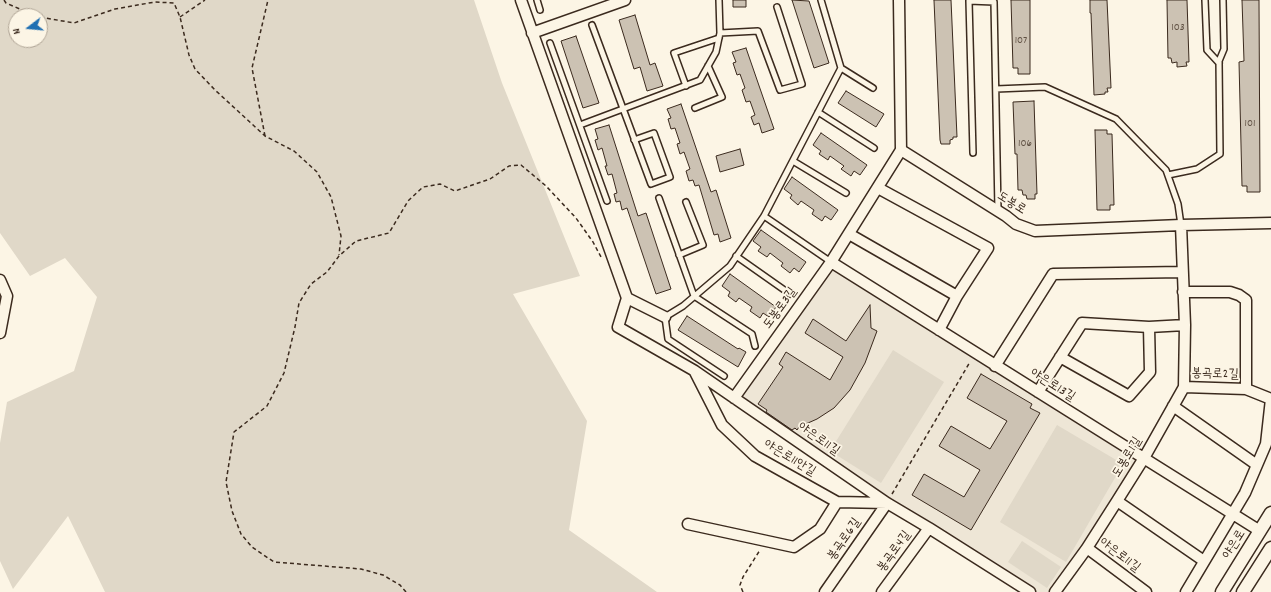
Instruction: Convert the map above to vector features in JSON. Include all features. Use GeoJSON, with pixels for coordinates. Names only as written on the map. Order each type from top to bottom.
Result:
{"type":"FeatureCollection","features":[{"type":"Feature","properties":{"kind":"street"},"geometry":{"type":"LineString","coordinates":[[521,0],[627,298],[665,317]]}},
{"type":"Feature","properties":{"kind":"street"},"geometry":{"type":"LineString","coordinates":[[532,33],[625,0]]}},
{"type":"Feature","properties":{"kind":"street"},"geometry":{"type":"LineString","coordinates":[[899,0],[901,150]]}},
{"type":"Feature","properties":{"kind":"street","name":"도봉로3길"},"geometry":{"type":"LineString","coordinates":[[734,398],[831,262],[901,150]]}},
{"type":"Feature","properties":{"kind":"street","name":"도봉로"},"geometry":{"type":"LineString","coordinates":[[901,150],[1016,224],[1035,231],[1271,223]]}},
{"type":"Feature","properties":{"kind":"street"},"geometry":{"type":"LineString","coordinates":[[878,188],[988,248],[939,330]]}},
{"type":"Feature","properties":{"kind":"street"},"geometry":{"type":"LineString","coordinates":[[1181,225],[1184,387]]}},
{"type":"Feature","properties":{"kind":"street"},"geometry":{"type":"LineString","coordinates":[[848,234],[958,296]]}},
{"type":"Feature","properties":{"kind":"street","name":"야은로13길"},"geometry":{"type":"LineString","coordinates":[[831,262],[1260,531]]}},
{"type":"Feature","properties":{"kind":"street"},"geometry":{"type":"LineString","coordinates":[[995,366],[1053,274],[1182,272]]}},
{"type":"Feature","properties":{"kind":"street"},"geometry":{"type":"LineString","coordinates":[[0,280],[7,296],[0,333]]}},
{"type":"Feature","properties":{"kind":"street"},"geometry":{"type":"LineString","coordinates":[[1183,292],[1230,292],[1239,295],[1246,300],[1246,388]]}},
{"type":"Feature","properties":{"kind":"street","name":"야은로11길"},"geometry":{"type":"LineString","coordinates":[[627,298],[618,328],[695,371],[887,504],[929,528],[1030,592]]}},
{"type":"Feature","properties":{"kind":"street"},"geometry":{"type":"LineString","coordinates":[[1038,392],[1082,323],[1149,327],[1184,325]]}},
{"type":"Feature","properties":{"kind":"street"},"geometry":{"type":"LineString","coordinates":[[1060,357],[1130,396],[1150,372],[1149,327]]}},
{"type":"Feature","properties":{"kind":"street","name":"야은로11안길"},"geometry":{"type":"LineString","coordinates":[[695,371],[722,425],[755,456],[837,502],[887,504]]}},
{"type":"Feature","properties":{"kind":"street","name":"봉곡로2길"},"geometry":{"type":"LineString","coordinates":[[1184,387],[1246,388],[1271,399],[1266,444],[1257,465],[1233,514],[1186,592]]}},
{"type":"Feature","properties":{"kind":"street","name":"도봉로1길"},"geometry":{"type":"LineString","coordinates":[[1055,592],[1087,548],[1117,501],[1144,458],[1184,387]]}},
{"type":"Feature","properties":{"kind":"street"},"geometry":{"type":"LineString","coordinates":[[1173,406],[1257,465]]}},
{"type":"Feature","properties":{"kind":"street"},"geometry":{"type":"LineString","coordinates":[[1117,501],[1204,561]]}},
{"type":"Feature","properties":{"kind":"street"},"geometry":{"type":"LineString","coordinates":[[688,524],[794,547],[820,529],[837,502]]}},
{"type":"Feature","properties":{"kind":"street","name":"봉곡로6길"},"geometry":{"type":"LineString","coordinates":[[825,592],[887,504]]}},
{"type":"Feature","properties":{"kind":"street","name":"야은로"},"geometry":{"type":"LineString","coordinates":[[1222,592],[1271,513]]}},
{"type":"Feature","properties":{"kind":"street","name":"봉곡로4길"},"geometry":{"type":"LineString","coordinates":[[882,592],[929,528]]}},
{"type":"Feature","properties":{"kind":"street","name":"야은로11길"},"geometry":{"type":"LineString","coordinates":[[1087,548],[1134,588],[1146,592]]}},
{"type":"Feature","properties":{"kind":"street"},"geometry":{"type":"LineString","coordinates":[[1243,592],[1271,548]]}},
{"type":"Feature","properties":{"kind":"lane"},"geometry":{"type":"LineString","coordinates":[[537,0],[540,10]]}},
{"type":"Feature","properties":{"kind":"lane"},"geometry":{"type":"LineString","coordinates":[[580,125],[700,80],[716,52],[720,35],[719,0]]}},
{"type":"Feature","properties":{"kind":"lane"},"geometry":{"type":"LineString","coordinates":[[821,0],[841,68],[873,88]]}},
{"type":"Feature","properties":{"kind":"lane"},"geometry":{"type":"LineString","coordinates":[[1205,0],[1206,50],[1219,63]]}},
{"type":"Feature","properties":{"kind":"lane"},"geometry":{"type":"LineString","coordinates":[[1168,175],[1197,169],[1220,154],[1219,63],[1224,49],[1223,0]]}},
{"type":"Feature","properties":{"kind":"lane"},"geometry":{"type":"LineString","coordinates":[[973,153],[969,1],[994,1],[998,211]]}},
{"type":"Feature","properties":{"kind":"lane"},"geometry":{"type":"LineString","coordinates":[[686,86],[674,53],[720,35],[758,31],[780,90],[802,84],[777,7]]}},
{"type":"Feature","properties":{"kind":"lane"},"geometry":{"type":"LineString","coordinates":[[592,26],[634,140],[651,184],[670,177],[654,133],[634,140]]}},
{"type":"Feature","properties":{"kind":"lane"},"geometry":{"type":"LineString","coordinates":[[550,43],[607,201]]}},
{"type":"Feature","properties":{"kind":"lane"},"geometry":{"type":"LineString","coordinates":[[695,108],[722,97],[708,66]]}},
{"type":"Feature","properties":{"kind":"lane"},"geometry":{"type":"LineString","coordinates":[[724,376],[668,340],[665,317],[683,306],[730,266],[764,216],[841,68]]}},
{"type":"Feature","properties":{"kind":"lane"},"geometry":{"type":"LineString","coordinates":[[996,89],[1045,87],[1116,119],[1166,170],[1178,204],[1181,225]]}},
{"type":"Feature","properties":{"kind":"lane"},"geometry":{"type":"LineString","coordinates":[[818,112],[874,148]]}},
{"type":"Feature","properties":{"kind":"lane"},"geometry":{"type":"LineString","coordinates":[[793,161],[846,193]]}},
{"type":"Feature","properties":{"kind":"lane"},"geometry":{"type":"LineString","coordinates":[[659,198],[694,296],[752,334],[754,346]]}},
{"type":"Feature","properties":{"kind":"lane"},"geometry":{"type":"LineString","coordinates":[[679,255],[703,245],[686,202]]}},
{"type":"Feature","properties":{"kind":"lane"},"geometry":{"type":"LineString","coordinates":[[764,216],[831,262]]}},
{"type":"Feature","properties":{"kind":"lane"},"geometry":{"type":"LineString","coordinates":[[736,256],[790,294]]}},
{"type":"Feature","properties":{"kind":"path"},"geometry":{"type":"LineString","coordinates":[[4,0],[19,8]]}},
{"type":"Feature","properties":{"kind":"path"},"geometry":{"type":"LineString","coordinates":[[180,17],[206,0]]}},
{"type":"Feature","properties":{"kind":"path"},"geometry":{"type":"LineString","coordinates":[[265,136],[252,68],[268,0]]}},
{"type":"Feature","properties":{"kind":"path"},"geometry":{"type":"LineString","coordinates":[[48,19],[74,24],[114,9],[155,2],[174,3],[180,17],[189,55],[196,69],[215,90],[265,136],[294,151],[317,172],[331,197],[341,236],[339,256]]}},
{"type":"Feature","properties":{"kind":"path"},"geometry":{"type":"LineString","coordinates":[[406,592],[400,584],[383,575],[361,569],[274,562],[252,547],[241,534],[232,511],[226,482],[234,432],[267,406],[284,373],[295,327],[298,303],[311,284],[327,272],[339,256],[356,240],[389,233],[408,201],[422,187],[440,184],[455,190],[490,179],[509,166],[520,165],[546,186],[576,218],[603,259]]}},
{"type":"Feature","properties":{"kind":"path"},"geometry":{"type":"LineString","coordinates":[[887,504],[975,353]]}},
{"type":"Feature","properties":{"kind":"path"},"geometry":{"type":"LineString","coordinates":[[744,592],[740,585],[743,578],[766,541]]}},
{"type":"Feature","properties":{"kind":"shaded area"},"geometry":{"type":"Polygon","coordinates":[[[0,0],[474,0],[502,83],[580,276],[513,294],[587,421],[569,530],[657,592],[105,592],[68,516],[13,589],[0,561],[0,443],[7,402],[74,371],[97,297],[65,258],[30,276],[0,233],[0,0]]]}},
{"type":"Feature","properties":{"kind":"shaded area"},"geometry":{"type":"Polygon","coordinates":[[[831,262],[1144,458],[1055,592],[1030,592],[734,398],[831,262]]]}},
{"type":"Feature","properties":{"kind":"shaded area"},"geometry":{"type":"Polygon","coordinates":[[[893,350],[944,382],[881,483],[830,451],[893,350]]]}},
{"type":"Feature","properties":{"kind":"shaded area"},"geometry":{"type":"Polygon","coordinates":[[[1057,425],[1123,464],[1066,562],[1000,522],[1057,425]]]}},
{"type":"Feature","properties":{"kind":"shaded area"},"geometry":{"type":"Polygon","coordinates":[[[1022,541],[1061,567],[1047,588],[1008,562],[1022,541]]]}},
{"type":"Feature","properties":{"kind":"building"},"geometry":{"type":"Polygon","coordinates":[[[733,0],[746,0],[746,7],[733,7],[733,0]]]}},
{"type":"Feature","properties":{"kind":"building"},"geometry":{"type":"Polygon","coordinates":[[[792,0],[809,1],[829,63],[814,68],[792,0]]]}},
{"type":"Feature","properties":{"kind":"building"},"geometry":{"type":"Polygon","coordinates":[[[934,0],[951,0],[957,137],[953,137],[953,139],[950,140],[950,144],[941,144],[940,140],[934,0]]]}},
{"type":"Feature","properties":{"kind":"building"},"geometry":{"type":"Polygon","coordinates":[[[1011,0],[1030,0],[1030,74],[1018,74],[1018,68],[1013,68],[1011,0]]]}},
{"type":"Feature","properties":{"kind":"building"},"geometry":{"type":"Polygon","coordinates":[[[1090,0],[1107,0],[1111,88],[1107,88],[1108,92],[1105,92],[1105,94],[1094,95],[1090,0]]]}},
{"type":"Feature","properties":{"kind":"building"},"geometry":{"type":"Polygon","coordinates":[[[1167,0],[1187,0],[1189,62],[1186,62],[1187,66],[1177,67],[1177,62],[1172,63],[1171,58],[1168,58],[1167,0]]]}},
{"type":"Feature","properties":{"kind":"building"},"geometry":{"type":"Polygon","coordinates":[[[1242,0],[1259,0],[1260,192],[1247,192],[1247,186],[1242,186],[1239,62],[1244,61],[1242,0]]]}},
{"type":"Feature","properties":{"kind":"building"},"geometry":{"type":"Polygon","coordinates":[[[635,15],[650,65],[655,63],[663,86],[647,91],[640,67],[634,69],[619,20],[635,15]]]}},
{"type":"Feature","properties":{"kind":"building"},"geometry":{"type":"Polygon","coordinates":[[[576,36],[599,103],[583,108],[561,41],[576,36]]]}},
{"type":"Feature","properties":{"kind":"building"},"geometry":{"type":"Polygon","coordinates":[[[746,48],[774,129],[762,133],[759,123],[754,125],[751,117],[755,115],[750,101],[746,102],[742,90],[745,88],[740,74],[737,75],[733,63],[736,62],[732,52],[746,48]]]}},
{"type":"Feature","properties":{"kind":"building"},"geometry":{"type":"Polygon","coordinates":[[[846,91],[884,114],[876,127],[838,103],[846,91]]]}},
{"type":"Feature","properties":{"kind":"building"},"geometry":{"type":"Polygon","coordinates":[[[1034,101],[1037,194],[1035,194],[1035,199],[1027,199],[1026,195],[1023,195],[1022,190],[1018,190],[1013,102],[1034,101]]]}},
{"type":"Feature","properties":{"kind":"building"},"geometry":{"type":"Polygon","coordinates":[[[681,104],[711,192],[716,190],[731,238],[720,242],[718,234],[714,235],[699,185],[695,186],[693,180],[689,181],[686,171],[690,169],[684,152],[680,154],[677,144],[680,143],[675,128],[671,129],[668,119],[671,118],[667,109],[681,104]]]}},
{"type":"Feature","properties":{"kind":"building"},"geometry":{"type":"Polygon","coordinates":[[[609,125],[638,216],[646,213],[671,289],[656,294],[627,208],[622,210],[620,201],[616,202],[614,194],[617,193],[612,174],[608,175],[602,148],[598,150],[595,140],[598,139],[595,129],[609,125]]]}},
{"type":"Feature","properties":{"kind":"building"},"geometry":{"type":"Polygon","coordinates":[[[1095,130],[1107,130],[1107,134],[1112,134],[1114,205],[1110,205],[1110,210],[1097,210],[1095,130]]]}},
{"type":"Feature","properties":{"kind":"building"},"geometry":{"type":"Polygon","coordinates":[[[821,133],[867,165],[860,175],[854,171],[851,176],[841,169],[844,166],[830,156],[828,160],[819,154],[821,151],[813,145],[821,133]]]}},
{"type":"Feature","properties":{"kind":"building"},"geometry":{"type":"Polygon","coordinates":[[[740,149],[744,165],[720,172],[716,156],[740,149]]]}},
{"type":"Feature","properties":{"kind":"building"},"geometry":{"type":"Polygon","coordinates":[[[792,177],[838,210],[831,220],[825,216],[822,221],[812,214],[814,210],[801,201],[798,205],[790,198],[792,195],[784,189],[792,177]]]}},
{"type":"Feature","properties":{"kind":"building"},"geometry":{"type":"Polygon","coordinates":[[[761,230],[806,262],[799,272],[794,268],[790,273],[781,266],[783,263],[770,253],[767,257],[758,251],[761,247],[753,241],[761,230]]]}},
{"type":"Feature","properties":{"kind":"building"},"geometry":{"type":"Polygon","coordinates":[[[730,274],[776,307],[769,317],[763,313],[760,318],[750,311],[752,307],[739,298],[736,302],[728,296],[730,292],[722,286],[730,274]]]}},
{"type":"Feature","properties":{"kind":"building"},"geometry":{"type":"Polygon","coordinates":[[[870,305],[871,328],[877,331],[865,363],[850,390],[834,408],[817,419],[799,427],[797,430],[795,428],[792,430],[766,412],[767,410],[758,404],[783,367],[779,364],[786,352],[830,380],[843,357],[805,333],[813,319],[846,341],[870,305]]]}},
{"type":"Feature","properties":{"kind":"building"},"geometry":{"type":"Polygon","coordinates":[[[687,316],[738,349],[739,348],[746,352],[738,367],[678,330],[687,316]]]}},
{"type":"Feature","properties":{"kind":"building"},"geometry":{"type":"Polygon","coordinates":[[[981,374],[1032,404],[1030,408],[1040,413],[971,530],[912,495],[924,474],[964,497],[980,470],[939,446],[951,426],[990,449],[1007,421],[967,398],[981,374]]]}}]}
